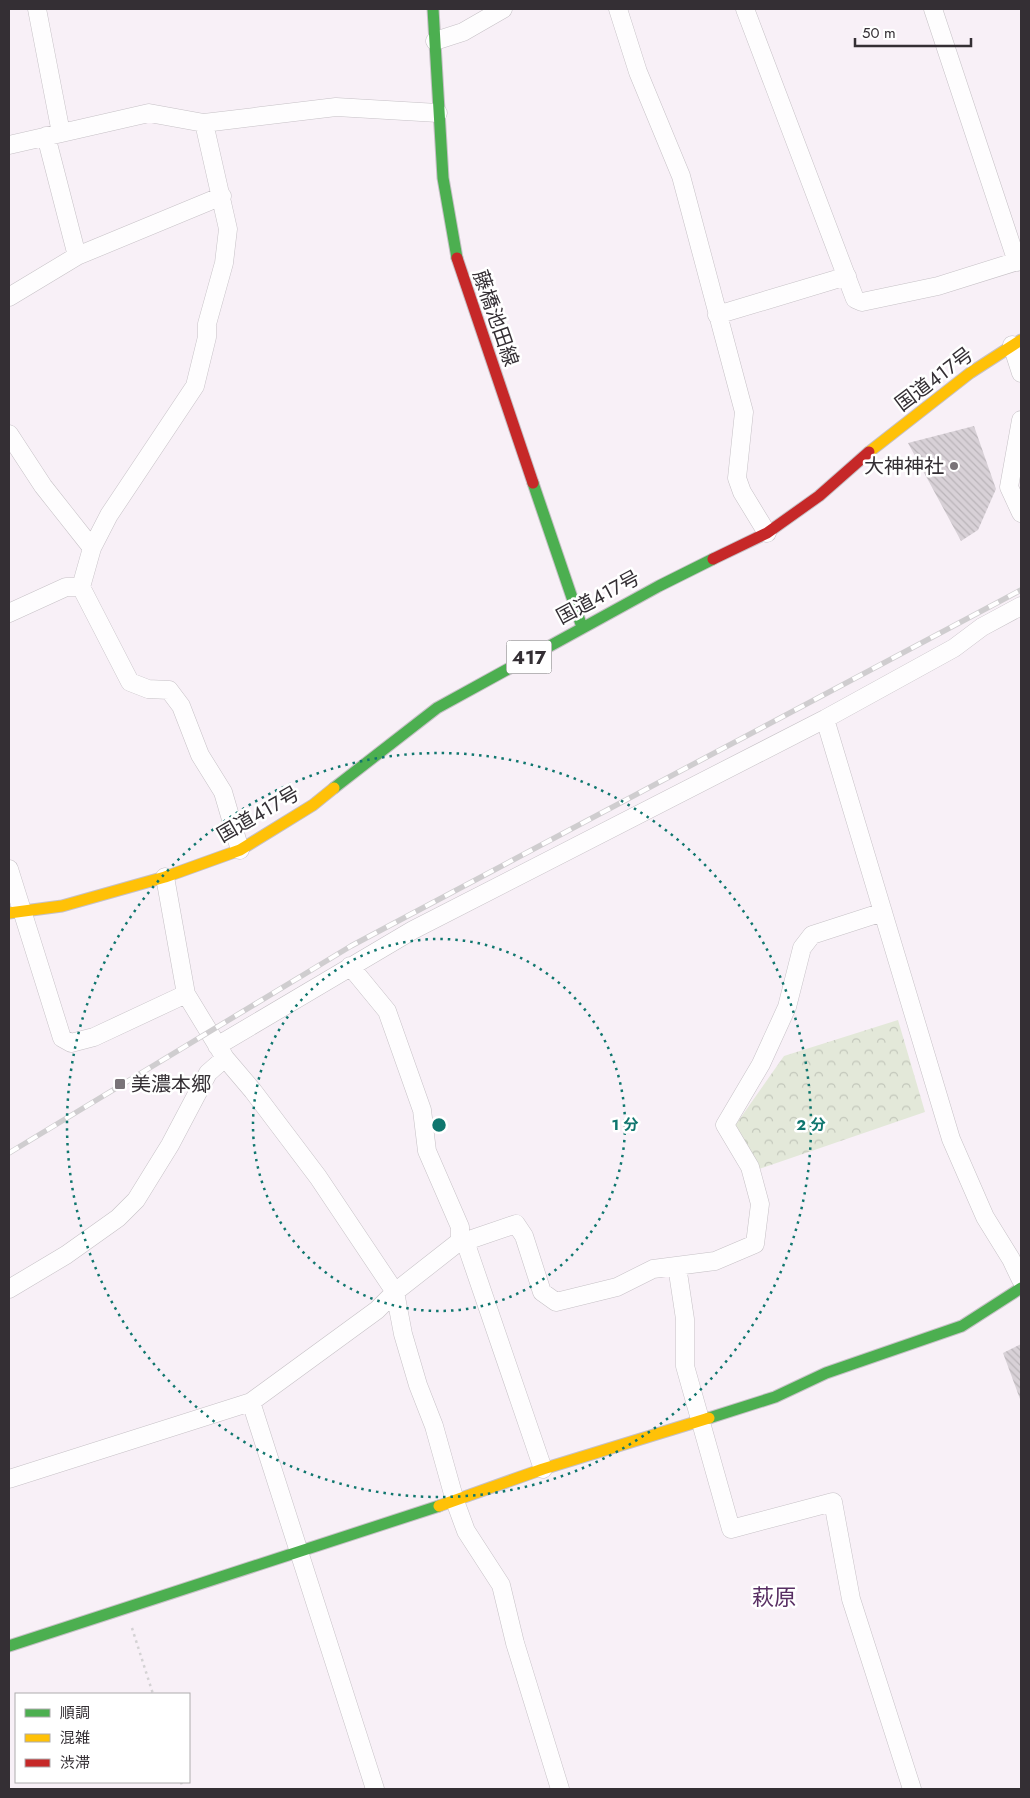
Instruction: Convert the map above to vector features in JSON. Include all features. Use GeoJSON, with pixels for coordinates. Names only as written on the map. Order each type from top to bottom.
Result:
{"type":"FeatureCollection","features":[{"type":"Feature","properties":{"kind":"main road","name":"藤橋池田線"},"geometry":{"type":"LineString","coordinates":[[433,9],[442,178],[457,259],[582,627]]}},
{"type":"Feature","properties":{"kind":"main road","name":"国道417号"},"geometry":{"type":"LineString","coordinates":[[15,912],[62,906],[166,877],[240,850],[312,805],[437,708],[659,586],[767,533],[819,496],[876,447],[970,373],[1017,343]]}},
{"type":"Feature","properties":{"kind":"main road"},"geometry":{"type":"LineString","coordinates":[[9,1646],[455,1501],[543,1469],[775,1397],[826,1373],[962,1326],[1021,1288]]}},
{"type":"Feature","properties":{"kind":"street"},"geometry":{"type":"LineString","coordinates":[[37,9],[54,134],[78,256]]}},
{"type":"Feature","properties":{"kind":"street"},"geometry":{"type":"LineString","coordinates":[[435,41],[463,32],[503,9]]}},
{"type":"Feature","properties":{"kind":"street"},"geometry":{"type":"LineString","coordinates":[[618,9],[638,72],[681,176],[744,412],[737,478],[742,492],[767,533]]}},
{"type":"Feature","properties":{"kind":"street"},"geometry":{"type":"LineString","coordinates":[[745,9],[855,299],[862,302],[938,286],[1019,261],[933,9]]}},
{"type":"Feature","properties":{"kind":"street"},"geometry":{"type":"LineString","coordinates":[[9,145],[149,113],[204,123],[336,107],[438,113]]}},
{"type":"Feature","properties":{"kind":"street"},"geometry":{"type":"LineString","coordinates":[[204,123],[228,229],[224,263],[207,324],[207,337],[195,386],[109,515],[92,548],[81,587],[130,682],[148,689],[169,690],[181,706],[200,755],[223,792],[240,850]]}},
{"type":"Feature","properties":{"kind":"street"},"geometry":{"type":"LineString","coordinates":[[9,297],[78,256],[222,196]]}},
{"type":"Feature","properties":{"kind":"street"},"geometry":{"type":"LineString","coordinates":[[717,315],[846,276]]}},
{"type":"Feature","properties":{"kind":"street"},"geometry":{"type":"LineString","coordinates":[[1017,343],[1021,373]]}},
{"type":"Feature","properties":{"kind":"street"},"geometry":{"type":"LineString","coordinates":[[1021,420],[1009,486],[1021,513]]}},
{"type":"Feature","properties":{"kind":"street"},"geometry":{"type":"LineString","coordinates":[[9,434],[42,486],[92,548]]}},
{"type":"Feature","properties":{"kind":"street"},"geometry":{"type":"LineString","coordinates":[[9,613],[66,587],[81,587]]}},
{"type":"Feature","properties":{"kind":"street"},"geometry":{"type":"LineString","coordinates":[[9,1289],[66,1255],[118,1218],[136,1200],[170,1145],[220,1052],[350,966],[524,871],[825,719],[954,648],[982,627],[1021,606]]}},
{"type":"Feature","properties":{"kind":"street"},"geometry":{"type":"LineString","coordinates":[[825,719],[951,1139],[985,1217],[1011,1259],[1021,1280]]}},
{"type":"Feature","properties":{"kind":"street"},"geometry":{"type":"LineString","coordinates":[[9,869],[15,912],[62,1038],[72,1043],[94,1037],[186,994]]}},
{"type":"Feature","properties":{"kind":"street"},"geometry":{"type":"LineString","coordinates":[[166,877],[186,994],[220,1052],[253,1091],[318,1177],[395,1292],[418,1385],[434,1426],[455,1501],[466,1530],[501,1585],[515,1643],[560,1789]]}},
{"type":"Feature","properties":{"kind":"street"},"geometry":{"type":"LineString","coordinates":[[9,1479],[250,1402],[377,1310],[395,1292],[463,1242],[516,1224],[524,1236],[542,1292],[556,1302],[617,1287],[653,1269],[715,1261],[755,1244],[760,1204],[750,1167],[725,1125],[761,1064],[787,1007],[802,948],[812,936],[883,912]]}},
{"type":"Feature","properties":{"kind":"street"},"geometry":{"type":"LineString","coordinates":[[350,966],[386,1011],[422,1110],[427,1151],[460,1227],[463,1242],[543,1469]]}},
{"type":"Feature","properties":{"kind":"street"},"geometry":{"type":"LineString","coordinates":[[677,1266],[685,1319],[685,1366],[731,1529],[834,1502],[851,1599],[912,1789]]}},
{"type":"Feature","properties":{"kind":"street"},"geometry":{"type":"LineString","coordinates":[[250,1402],[375,1789]]}},
{"type":"Feature","properties":{"kind":"path"},"geometry":{"type":"LineString","coordinates":[[125,1607],[153,1693]]}},
{"type":"Feature","properties":{"kind":"green space"},"geometry":{"type":"Polygon","coordinates":[[[898,1020],[925,1112],[759,1169],[734,1127],[784,1056],[898,1020]]]}},
{"type":"Feature","properties":{"kind":"building","name":"大神神社"},"geometry":{"type":"Polygon","coordinates":[[[974,426],[996,489],[978,530],[961,541],[908,443],[974,426]]]}},
{"type":"Feature","properties":{"kind":"building"},"geometry":{"type":"Polygon","coordinates":[[[1021,1344],[1021,1399],[1020,1399],[1003,1353],[1021,1344]]]}},
{"type":"Feature","properties":{"kind":"railway"},"geometry":{"type":"LineString","coordinates":[[9,1153],[351,946],[1021,590]]}},
{"type":"Feature","properties":{"kind":"traffic: fast"},"geometry":{"type":"LineString","coordinates":[[433,9],[443,178],[457,258]]}},
{"type":"Feature","properties":{"kind":"traffic: fast"},"geometry":{"type":"LineString","coordinates":[[533,483],[582,627]]}},
{"type":"Feature","properties":{"kind":"traffic: fast"},"geometry":{"type":"LineString","coordinates":[[334,788],[437,708],[659,586],[713,559]]}},
{"type":"Feature","properties":{"kind":"traffic: fast"},"geometry":{"type":"LineString","coordinates":[[709,1418],[775,1397],[826,1373],[962,1326],[1021,1288]]}},
{"type":"Feature","properties":{"kind":"traffic: fast"},"geometry":{"type":"LineString","coordinates":[[9,1646],[439,1506]]}},
{"type":"Feature","properties":{"kind":"traffic: slow"},"geometry":{"type":"LineString","coordinates":[[869,452],[970,373],[1021,340]]}},
{"type":"Feature","properties":{"kind":"traffic: slow"},"geometry":{"type":"LineString","coordinates":[[9,913],[62,906],[165,877],[240,850],[313,805],[334,788]]}},
{"type":"Feature","properties":{"kind":"traffic: slow"},"geometry":{"type":"LineString","coordinates":[[439,1506],[543,1469],[709,1418]]}},
{"type":"Feature","properties":{"kind":"traffic: jam"},"geometry":{"type":"LineString","coordinates":[[457,258],[533,483]]}},
{"type":"Feature","properties":{"kind":"traffic: jam"},"geometry":{"type":"LineString","coordinates":[[713,559],[767,533],[819,496],[869,452]]}},
{"type":"Feature","properties":{"kind":"place","name":"大神神社"},"geometry":{"type":"Point","coordinates":[954,466]}},
{"type":"Feature","properties":{"kind":"place","name":"美濃本郷"},"geometry":{"type":"Point","coordinates":[120,1084]}},
{"type":"Feature","properties":{"kind":"district","name":"萩原"},"geometry":{"type":"Point","coordinates":[774,1597]}}]}
